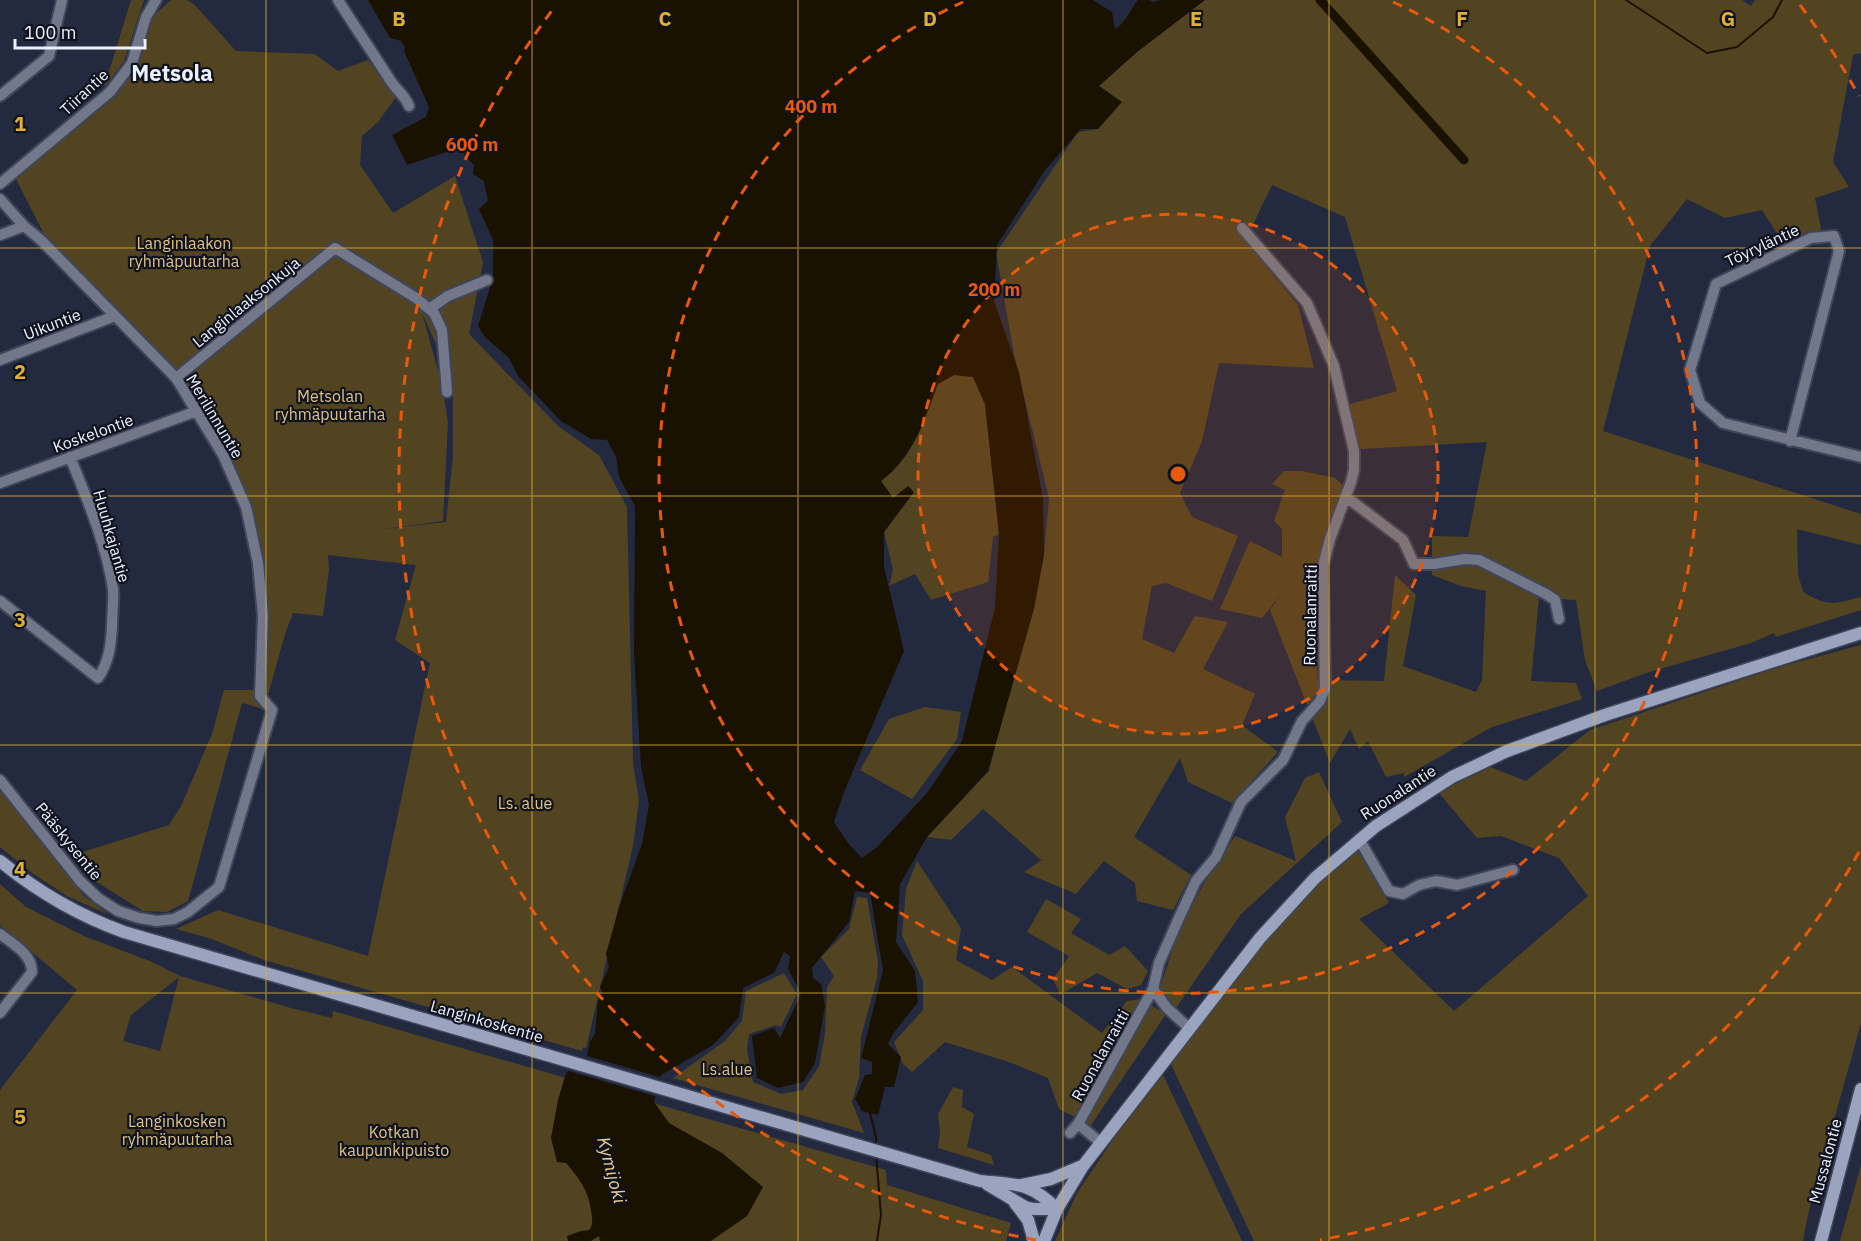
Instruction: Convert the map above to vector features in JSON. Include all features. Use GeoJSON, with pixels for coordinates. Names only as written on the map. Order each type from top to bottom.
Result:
{"type":"FeatureCollection","features":[{"type":"Feature","properties":{"kind":"street"},"geometry":{"type":"LineString","coordinates":[[0,96],[49,56],[62,0]]}},
{"type":"Feature","properties":{"kind":"street","name":"Tiirantie"},"geometry":{"type":"LineString","coordinates":[[0,184],[110,92],[132,63],[146,17],[156,0]]}},
{"type":"Feature","properties":{"kind":"street"},"geometry":{"type":"LineString","coordinates":[[338,0],[391,82],[406,97],[409,106]]}},
{"type":"Feature","properties":{"kind":"street","name":"Merilinnuntie"},"geometry":{"type":"LineString","coordinates":[[0,199],[24,226],[42,241],[176,378],[223,454],[246,507],[258,563],[263,616],[260,696],[272,710],[219,887]]}},
{"type":"Feature","properties":{"kind":"street"},"geometry":{"type":"LineString","coordinates":[[0,235],[24,226]]}},
{"type":"Feature","properties":{"kind":"street","name":"Ruonalanraitti"},"geometry":{"type":"LineString","coordinates":[[1070,1133],[1078,1124],[1153,989],[1159,963],[1196,881],[1216,857],[1241,802],[1283,760],[1302,721],[1320,701],[1325,688],[1323,566],[1354,470],[1354,451],[1334,366],[1307,303],[1242,228]]}},
{"type":"Feature","properties":{"kind":"street","name":"Töyryläntie"},"geometry":{"type":"LineString","coordinates":[[1790,441],[1839,251],[1834,236],[1811,238],[1716,284],[1690,370],[1700,403],[1723,423],[1790,441],[1861,457]]}},
{"type":"Feature","properties":{"kind":"street","name":"Langinlaaksonkuja"},"geometry":{"type":"LineString","coordinates":[[176,378],[335,248],[416,298],[429,309]]}},
{"type":"Feature","properties":{"kind":"street"},"geometry":{"type":"LineString","coordinates":[[447,392],[442,330],[434,313],[429,309],[448,296],[487,280]]}},
{"type":"Feature","properties":{"kind":"street","name":"Uikuntie"},"geometry":{"type":"LineString","coordinates":[[0,360],[115,316]]}},
{"type":"Feature","properties":{"kind":"street","name":"Koskelontie"},"geometry":{"type":"LineString","coordinates":[[0,483],[197,411]]}},
{"type":"Feature","properties":{"kind":"street","name":"Huuhkajantie"},"geometry":{"type":"LineString","coordinates":[[0,601],[98,678],[107,665],[112,640],[113,590],[91,511],[70,457]]}},
{"type":"Feature","properties":{"kind":"street"},"geometry":{"type":"LineString","coordinates":[[1346,499],[1353,501],[1403,540],[1414,564],[1434,564],[1465,559],[1479,560],[1555,600],[1559,619]]}},
{"type":"Feature","properties":{"kind":"street","name":"Ruonalantie"},"geometry":{"type":"LineString","coordinates":[[1044,1241],[1057,1209],[1083,1166],[1189,1028],[1286,907],[1359,839],[1412,801],[1452,777],[1507,751],[1605,715],[1861,633]]}},
{"type":"Feature","properties":{"kind":"street","name":"Pääskysentie"},"geometry":{"type":"LineString","coordinates":[[0,780],[80,882],[118,911],[148,920],[174,919],[188,912],[219,887]]}},
{"type":"Feature","properties":{"kind":"street"},"geometry":{"type":"LineString","coordinates":[[1359,839],[1389,891],[1403,894],[1419,885],[1436,882],[1457,885],[1513,870]]}},
{"type":"Feature","properties":{"kind":"street","name":"Langinkoskentie"},"geometry":{"type":"LineString","coordinates":[[0,861],[28,884],[57,902],[95,922],[124,932],[980,1180],[1022,1185],[1036,1190],[1057,1209]]}},
{"type":"Feature","properties":{"kind":"street"},"geometry":{"type":"LineString","coordinates":[[0,934],[27,956],[32,965],[32,972],[0,1013]]}},
{"type":"Feature","properties":{"kind":"street"},"geometry":{"type":"LineString","coordinates":[[1153,989],[1167,1008],[1189,1028]]}},
{"type":"Feature","properties":{"kind":"street","name":"Mussalontie"},"geometry":{"type":"LineString","coordinates":[[1821,1241],[1861,1089]]}},
{"type":"Feature","properties":{"kind":"street"},"geometry":{"type":"LineString","coordinates":[[1078,1124],[1101,1143]]}},
{"type":"Feature","properties":{"kind":"street","name":"Ruonalantie"},"geometry":{"type":"LineString","coordinates":[[1022,1185],[1052,1179],[1083,1166]]}},
{"type":"Feature","properties":{"kind":"street","name":"Langinkoskentie"},"geometry":{"type":"LineString","coordinates":[[980,1180],[1034,1209],[1057,1209]]}},
{"type":"Feature","properties":{"kind":"street"},"geometry":{"type":"LineString","coordinates":[[1010,1198],[1021,1208],[1028,1220],[1034,1241]]}},
{"type":"Feature","properties":{"kind":"green space"},"geometry":{"type":"Polygon","coordinates":[[[131,0],[144,0],[124,61],[104,88],[131,0]]]}},
{"type":"Feature","properties":{"kind":"green space"},"geometry":{"type":"Polygon","coordinates":[[[171,0],[186,0],[194,4],[236,51],[315,54],[338,71],[368,60],[396,97],[378,122],[362,136],[360,165],[393,213],[455,176],[483,262],[469,334],[558,426],[599,455],[627,507],[633,763],[639,800],[633,846],[586,1048],[583,1047],[582,1051],[264,960],[209,938],[176,929],[218,910],[368,956],[430,663],[395,640],[416,565],[328,555],[329,570],[323,616],[293,613],[264,709],[242,703],[188,901],[167,912],[143,911],[95,881],[73,855],[169,825],[181,806],[212,734],[224,690],[265,690],[269,610],[263,563],[228,454],[202,409],[177,373],[46,238],[16,179],[116,96],[138,61],[150,19],[171,0]],[[422,313],[442,385],[448,422],[443,521],[384,529],[446,522],[453,456],[453,381],[422,313]]]}},
{"type":"Feature","properties":{"kind":"green space"},"geometry":{"type":"Polygon","coordinates":[[[1205,0],[1742,0],[1751,6],[1755,0],[1861,0],[1861,53],[1853,55],[1833,162],[1849,187],[1815,198],[1821,229],[1788,250],[1762,210],[1725,218],[1687,199],[1650,246],[1603,431],[1861,514],[1861,545],[1797,529],[1798,574],[1803,592],[1831,603],[1861,597],[1861,610],[1776,637],[1774,633],[1751,643],[1649,672],[1597,691],[1585,660],[1576,600],[1539,598],[1531,681],[1576,683],[1582,699],[1492,727],[1404,777],[1404,773],[1386,777],[1368,741],[1359,749],[1350,729],[1330,763],[1270,610],[1282,593],[1262,618],[1220,609],[1250,541],[1282,557],[1282,529],[1274,521],[1285,490],[1272,484],[1284,471],[1302,471],[1335,478],[1346,488],[1315,567],[1317,680],[1384,681],[1395,575],[1416,595],[1403,666],[1476,692],[1482,680],[1486,591],[1461,586],[1432,575],[1432,536],[1468,537],[1487,442],[1361,449],[1343,406],[1397,391],[1345,217],[1272,185],[1245,241],[1298,305],[1314,368],[1219,363],[1202,441],[1180,493],[1192,517],[1238,536],[1212,601],[1166,583],[1152,586],[1142,639],[1174,653],[1195,616],[1228,622],[1203,669],[1255,694],[1242,725],[1278,752],[1232,803],[1188,782],[1180,758],[1134,837],[1191,875],[1173,910],[1137,901],[1135,883],[1104,861],[1076,894],[1024,872],[1045,858],[1041,860],[983,809],[951,840],[927,837],[989,771],[1044,555],[1049,498],[1015,359],[996,253],[1078,132],[1098,129],[1121,102],[1099,86],[1137,52],[1205,0]]]}},
{"type":"Feature","properties":{"kind":"green space"},"geometry":{"type":"Polygon","coordinates":[[[954,375],[973,377],[985,404],[999,534],[993,537],[988,582],[931,600],[915,574],[889,586],[893,570],[884,532],[914,492],[893,498],[881,481],[902,460],[917,437],[937,384],[954,375]]]}},
{"type":"Feature","properties":{"kind":"green space"},"geometry":{"type":"Polygon","coordinates":[[[1861,645],[1861,1023],[1809,1210],[1803,1241],[1254,1241],[1171,1064],[1213,1006],[1258,951],[1330,872],[1356,848],[1389,903],[1359,919],[1454,1011],[1588,896],[1559,858],[1501,836],[1477,838],[1438,792],[1490,767],[1526,781],[1590,730],[1779,667],[1861,645]]]}},
{"type":"Feature","properties":{"kind":"green space"},"geometry":{"type":"Polygon","coordinates":[[[925,707],[961,712],[957,739],[912,799],[860,770],[889,719],[925,707]]]}},
{"type":"Feature","properties":{"kind":"green space"},"geometry":{"type":"Polygon","coordinates":[[[1319,772],[1342,822],[1241,914],[1176,1008],[1160,988],[1178,933],[1203,885],[1235,836],[1296,861],[1285,817],[1305,778],[1319,772]]]}},
{"type":"Feature","properties":{"kind":"green space"},"geometry":{"type":"Polygon","coordinates":[[[0,789],[83,895],[109,915],[67,896],[32,873],[0,847],[0,789]]]}},
{"type":"Feature","properties":{"kind":"green space"},"geometry":{"type":"Polygon","coordinates":[[[917,861],[961,928],[956,960],[992,980],[1012,967],[1102,1033],[1127,1001],[1140,999],[1166,1014],[1091,1125],[1059,1109],[1048,1078],[1009,1062],[945,1042],[912,1072],[903,1064],[894,1042],[923,1010],[923,981],[902,935],[906,889],[917,861]]]}},
{"type":"Feature","properties":{"kind":"green space"},"geometry":{"type":"Polygon","coordinates":[[[0,884],[26,907],[84,936],[152,962],[180,976],[332,1018],[333,1011],[886,1170],[887,1185],[1011,1223],[1006,1241],[0,1241],[0,1090],[77,990],[0,925],[0,884]],[[179,977],[131,1015],[123,1041],[160,1051],[179,977]]]}},
{"type":"Feature","properties":{"kind":"green space","name":"Ls.alue"},"geometry":{"type":"Polygon","coordinates":[[[857,897],[867,898],[878,962],[877,978],[861,1037],[859,1078],[852,1102],[864,1133],[673,1078],[725,1041],[742,1021],[746,991],[784,973],[797,994],[781,1027],[776,1025],[749,1034],[747,1049],[753,1082],[781,1094],[803,1090],[819,1066],[825,1034],[827,987],[834,976],[821,957],[849,929],[857,897]]]}},
{"type":"Feature","properties":{"kind":"green space"},"geometry":{"type":"Polygon","coordinates":[[[1046,899],[1081,919],[1071,933],[1109,955],[1125,946],[1148,971],[1141,985],[1127,989],[1097,973],[1060,995],[1053,979],[1069,956],[1027,932],[1046,899]]]}},
{"type":"Feature","properties":{"kind":"green space"},"geometry":{"type":"Polygon","coordinates":[[[1163,1075],[1242,1241],[1055,1241],[1077,1193],[1114,1138],[1163,1075]]]}},
{"type":"Feature","properties":{"kind":"green space"},"geometry":{"type":"Polygon","coordinates":[[[953,1087],[963,1090],[962,1107],[974,1114],[967,1147],[991,1155],[994,1165],[938,1148],[940,1132],[938,1114],[953,1087]]]}},
{"type":"Feature","properties":{"kind":"green space"},"geometry":{"type":"Polygon","coordinates":[[[1861,1165],[1861,1241],[1840,1241],[1861,1165]]]}},
{"type":"Feature","properties":{"kind":"water","name":"Kymijoki"},"geometry":{"type":"Polygon","coordinates":[[[368,0],[1093,0],[1112,12],[1115,29],[1125,20],[1138,0],[1153,2],[1205,0],[1137,52],[1099,86],[1122,102],[1098,129],[1081,129],[1045,170],[997,245],[994,301],[1019,372],[1043,499],[1044,555],[1034,609],[988,771],[927,837],[900,884],[896,942],[915,971],[918,1002],[888,1044],[901,1057],[894,1087],[885,1087],[878,1115],[862,1111],[855,1099],[865,1075],[872,1074],[872,1062],[861,1058],[883,970],[870,893],[855,891],[849,922],[812,968],[813,978],[821,984],[825,1006],[815,1063],[803,1082],[778,1088],[757,1078],[752,1036],[774,1028],[780,1038],[801,994],[788,969],[790,956],[784,952],[774,973],[743,988],[739,1017],[713,1045],[661,1075],[654,1102],[669,1123],[722,1153],[763,1187],[747,1216],[711,1241],[600,1241],[599,1236],[591,1241],[568,1241],[567,1236],[589,1230],[592,1219],[590,1204],[583,1185],[566,1163],[557,1162],[551,1138],[558,1100],[566,1073],[587,1056],[590,1041],[595,1034],[598,1001],[602,991],[600,987],[609,967],[606,954],[619,907],[642,844],[649,805],[641,766],[634,654],[635,506],[619,477],[616,457],[607,440],[591,439],[561,421],[518,376],[509,358],[485,337],[478,326],[493,278],[493,240],[479,209],[488,201],[484,181],[473,174],[474,165],[465,156],[462,145],[454,142],[450,151],[407,165],[392,135],[426,117],[429,107],[404,51],[405,47],[401,41],[390,38],[368,0]],[[954,375],[938,384],[923,424],[910,449],[881,481],[893,498],[908,486],[914,492],[884,532],[884,567],[904,651],[844,792],[834,822],[848,843],[862,858],[877,847],[927,793],[962,741],[995,608],[999,534],[985,404],[973,377],[954,375]]]}},
{"type":"Feature","properties":{"kind":"pier"},"geometry":{"type":"Polygon","coordinates":[[[584,1055],[663,1078],[658,1097],[565,1070],[584,1055]]]}},
{"type":"Feature","properties":{"kind":"waterway"},"geometry":{"type":"LineString","coordinates":[[1320,0],[1464,160]]}},
{"type":"Feature","properties":{"kind":"waterway"},"geometry":{"type":"LineString","coordinates":[[1626,0],[1707,53],[1737,47],[1773,17],[1782,0]]}},
{"type":"Feature","properties":{"kind":"waterway"},"geometry":{"type":"LineString","coordinates":[[870,1113],[876,1146]]}},
{"type":"Feature","properties":{"kind":"waterway"},"geometry":{"type":"LineString","coordinates":[[876,1154],[881,1215],[877,1241]]}},
{"type":"Feature","properties":{"kind":"district","name":"Metsola"},"geometry":{"type":"Point","coordinates":[172,72]}},
{"type":"Feature","properties":{"kind":"park label","name":"Langinlaakon ryhmäpuutarha"},"geometry":{"type":"Point","coordinates":[184,252]}},
{"type":"Feature","properties":{"kind":"park label","name":"Metsolan ryhmäpuutarha"},"geometry":{"type":"Point","coordinates":[330,405]}},
{"type":"Feature","properties":{"kind":"park label","name":"Ls. alue"},"geometry":{"type":"Point","coordinates":[525,803]}},
{"type":"Feature","properties":{"kind":"park label","name":"Langinkosken ryhmäpuutarha"},"geometry":{"type":"Point","coordinates":[177,1130]}},
{"type":"Feature","properties":{"kind":"park label","name":"Kotkan kaupunkipuisto"},"geometry":{"type":"Point","coordinates":[394,1141]}}]}
